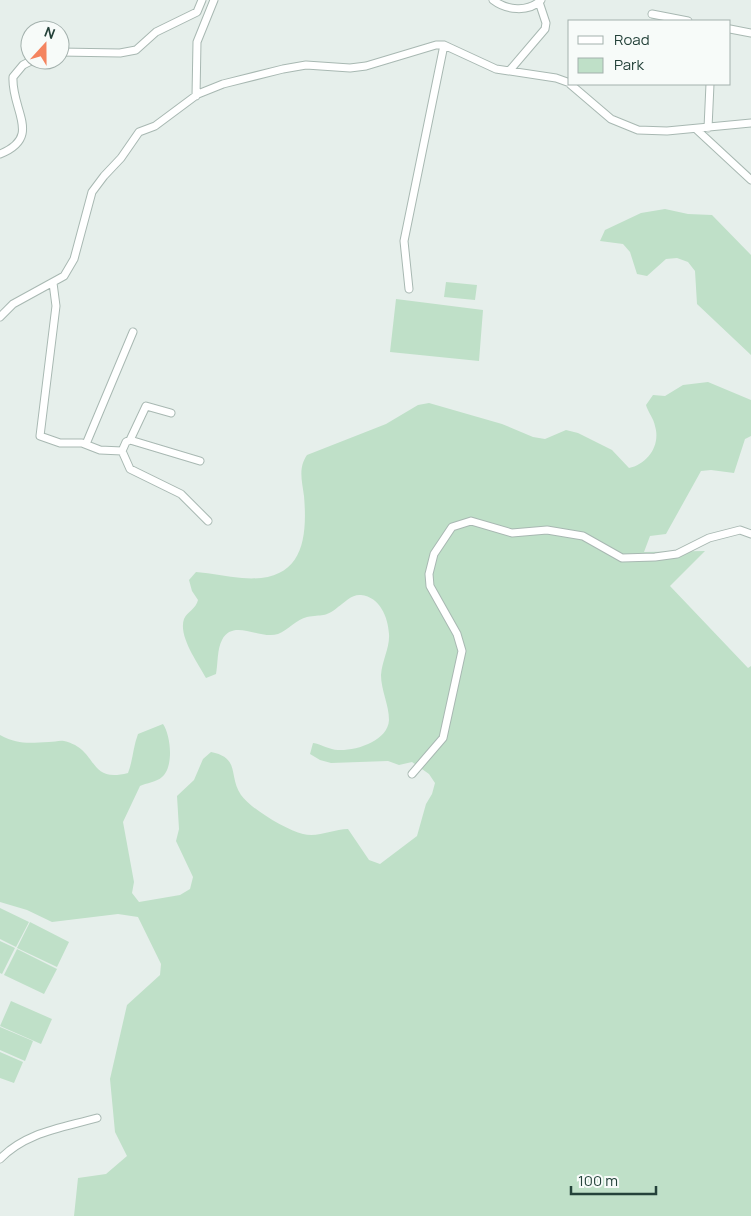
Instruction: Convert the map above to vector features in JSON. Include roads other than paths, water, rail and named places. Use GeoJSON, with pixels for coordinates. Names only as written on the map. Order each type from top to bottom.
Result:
{"type":"FeatureCollection","features":[{"type":"Feature","properties":{"kind":"street"},"geometry":{"type":"LineString","coordinates":[[70,52],[120,53],[136,50],[156,32],[197,12],[202,0]]}},
{"type":"Feature","properties":{"kind":"street"},"geometry":{"type":"LineString","coordinates":[[196,96],[197,42],[214,0]]}},
{"type":"Feature","properties":{"kind":"street"},"geometry":{"type":"LineString","coordinates":[[493,0],[500,5],[515,8],[524,8],[540,1],[546,23],[545,29],[538,40],[510,70]]}},
{"type":"Feature","properties":{"kind":"street"},"geometry":{"type":"LineString","coordinates":[[652,14],[683,20]]}},
{"type":"Feature","properties":{"kind":"street"},"geometry":{"type":"LineString","coordinates":[[731,29],[751,32]]}},
{"type":"Feature","properties":{"kind":"street"},"geometry":{"type":"LineString","coordinates":[[408,289],[404,241],[444,45]]}},
{"type":"Feature","properties":{"kind":"street"},"geometry":{"type":"LineString","coordinates":[[0,317],[13,304],[53,284],[64,276],[71,266],[92,192],[121,158],[138,132],[155,126],[196,96],[223,84],[306,65],[350,68],[366,66],[426,46],[444,45],[496,69],[556,78],[568,82]]}},
{"type":"Feature","properties":{"kind":"street"},"geometry":{"type":"LineString","coordinates":[[0,154],[13,149],[22,137],[23,129],[13,91],[12,77],[20,68]]}},
{"type":"Feature","properties":{"kind":"street"},"geometry":{"type":"LineString","coordinates":[[572,85],[611,119],[638,130],[696,129],[751,123]]}},
{"type":"Feature","properties":{"kind":"street"},"geometry":{"type":"LineString","coordinates":[[708,128],[710,85]]}},
{"type":"Feature","properties":{"kind":"street"},"geometry":{"type":"LineString","coordinates":[[696,129],[751,180]]}},
{"type":"Feature","properties":{"kind":"street"},"geometry":{"type":"LineString","coordinates":[[53,284],[56,306],[40,436],[60,444],[86,444],[100,450],[122,451]]}},
{"type":"Feature","properties":{"kind":"street"},"geometry":{"type":"LineString","coordinates":[[86,444],[133,332]]}},
{"type":"Feature","properties":{"kind":"street"},"geometry":{"type":"LineString","coordinates":[[171,413],[146,406],[130,440],[126,442],[122,451],[130,469],[181,494],[208,521]]}},
{"type":"Feature","properties":{"kind":"street"},"geometry":{"type":"LineString","coordinates":[[130,440],[200,461]]}},
{"type":"Feature","properties":{"kind":"street"},"geometry":{"type":"LineString","coordinates":[[412,774],[444,738],[462,651],[458,634],[430,586],[434,554],[452,527],[471,521],[512,533],[547,530],[583,536],[622,558],[676,554],[709,538],[740,530],[751,534]]}},
{"type":"Feature","properties":{"kind":"street"},"geometry":{"type":"LineString","coordinates":[[0,1159],[18,1143],[42,1132],[97,1118]]}}]}
